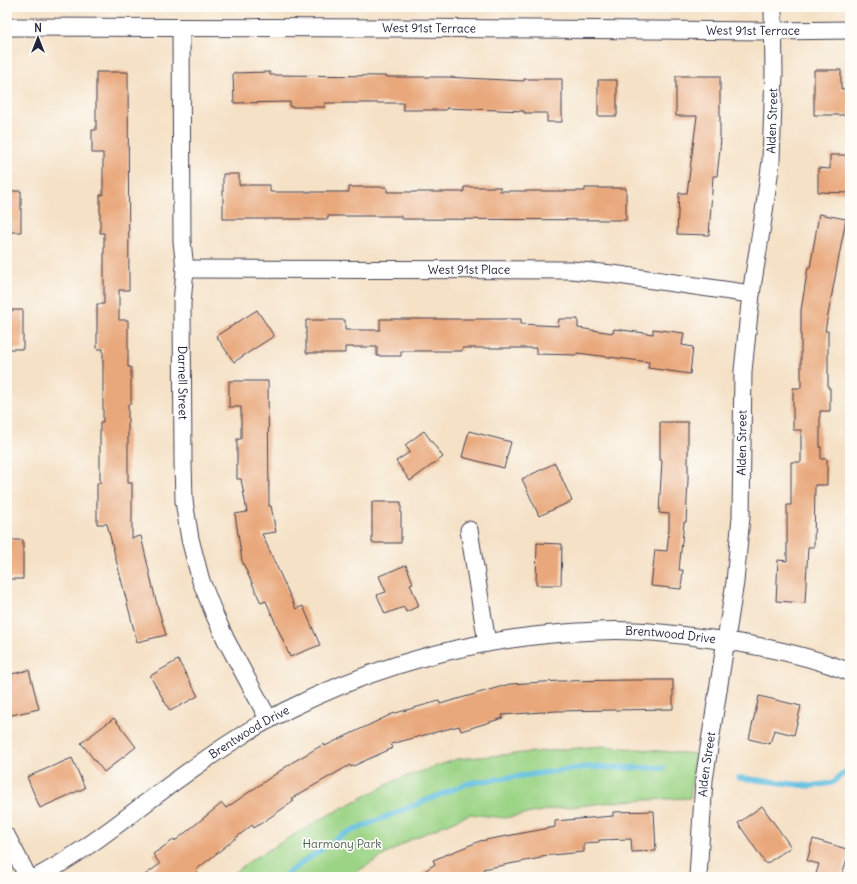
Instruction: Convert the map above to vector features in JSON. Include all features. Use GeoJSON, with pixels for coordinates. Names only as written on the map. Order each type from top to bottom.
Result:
{"type":"FeatureCollection","features":[{"type":"Feature","properties":{"kind":"street","name":"Alden Street"},"geometry":{"type":"LineString","coordinates":[[698,877],[704,780],[735,582],[741,518],[743,371],[751,294],[771,161],[774,74],[774,7]]}},
{"type":"Feature","properties":{"kind":"street","name":"West 91st Terrace"},"geometry":{"type":"LineString","coordinates":[[7,28],[850,30]]}},
{"type":"Feature","properties":{"kind":"street","name":"Darnell Street"},"geometry":{"type":"LineString","coordinates":[[181,28],[182,241],[185,269],[182,303],[184,500],[190,539],[202,581],[215,616],[226,640],[269,720]]}},
{"type":"Feature","properties":{"kind":"street","name":"West 91st Place"},"geometry":{"type":"LineString","coordinates":[[185,269],[571,270],[612,274],[751,294]]}},
{"type":"Feature","properties":{"kind":"street"},"geometry":{"type":"LineString","coordinates":[[469,530],[487,643]]}},
{"type":"Feature","properties":{"kind":"street","name":"Brentwood Drive"},"geometry":{"type":"LineString","coordinates":[[37,877],[71,858],[182,776],[242,734],[318,695],[371,673],[431,654],[536,635],[599,631],[659,632],[752,645],[794,655],[850,672]]}},
{"type":"Feature","properties":{"kind":"street"},"geometry":{"type":"LineString","coordinates":[[7,838],[28,877]]}},
{"type":"Feature","properties":{"kind":"green space","name":"Harmony Park"},"geometry":{"type":"Polygon","coordinates":[[[602,746],[695,754],[690,798],[622,801],[553,809],[505,818],[470,814],[410,840],[350,877],[228,877],[253,859],[321,819],[396,780],[457,759],[602,746]]]}},
{"type":"Feature","properties":{"kind":"building"},"geometry":{"type":"Polygon","coordinates":[[[814,70],[841,70],[841,89],[850,89],[850,115],[814,115],[814,70]]]}},
{"type":"Feature","properties":{"kind":"building"},"geometry":{"type":"Polygon","coordinates":[[[96,72],[128,72],[129,290],[119,290],[119,320],[128,320],[128,367],[131,367],[131,404],[128,404],[128,483],[132,483],[132,538],[141,536],[155,597],[166,635],[137,642],[107,524],[97,524],[97,483],[100,483],[100,422],[103,422],[103,349],[97,349],[97,304],[104,304],[104,233],[100,233],[100,195],[103,195],[103,153],[92,153],[92,130],[96,130],[96,72]]]}},
{"type":"Feature","properties":{"kind":"building"},"geometry":{"type":"Polygon","coordinates":[[[270,72],[270,75],[446,77],[524,81],[524,79],[562,79],[562,122],[547,122],[547,113],[446,108],[446,110],[403,110],[403,103],[325,103],[325,107],[290,107],[290,102],[234,103],[233,73],[270,72]]]}},
{"type":"Feature","properties":{"kind":"building"},"geometry":{"type":"Polygon","coordinates":[[[676,76],[720,76],[721,139],[717,176],[713,176],[709,235],[677,234],[679,193],[687,193],[697,116],[676,116],[676,76]]]}},
{"type":"Feature","properties":{"kind":"building"},"geometry":{"type":"Polygon","coordinates":[[[598,80],[617,80],[617,116],[598,116],[598,80]]]}},
{"type":"Feature","properties":{"kind":"building"},"geometry":{"type":"Polygon","coordinates":[[[830,155],[850,155],[850,193],[818,192],[818,168],[830,169],[830,155]]]}},
{"type":"Feature","properties":{"kind":"building"},"geometry":{"type":"Polygon","coordinates":[[[223,174],[239,174],[239,185],[270,185],[270,192],[349,192],[349,187],[387,187],[387,192],[464,192],[464,187],[500,187],[500,191],[585,191],[585,188],[626,188],[626,220],[401,219],[401,216],[328,216],[328,219],[223,219],[223,174]]]}},
{"type":"Feature","properties":{"kind":"building"},"geometry":{"type":"Polygon","coordinates":[[[7,191],[21,191],[21,232],[7,232],[7,191]]]}},
{"type":"Feature","properties":{"kind":"building"},"geometry":{"type":"Polygon","coordinates":[[[819,214],[846,219],[825,331],[828,331],[828,388],[830,388],[830,411],[820,411],[820,447],[821,459],[827,459],[827,485],[815,485],[814,547],[808,547],[805,603],[776,601],[778,560],[787,561],[787,505],[791,505],[791,462],[801,462],[801,430],[793,430],[793,388],[801,388],[801,310],[819,214]]]}},
{"type":"Feature","properties":{"kind":"building"},"geometry":{"type":"Polygon","coordinates":[[[7,310],[23,310],[23,349],[7,349],[7,310]]]}},
{"type":"Feature","properties":{"kind":"building"},"geometry":{"type":"Polygon","coordinates":[[[257,310],[274,336],[234,362],[216,336],[257,310]]]}},
{"type":"Feature","properties":{"kind":"building"},"geometry":{"type":"Polygon","coordinates":[[[380,319],[521,319],[521,324],[558,326],[559,319],[578,319],[578,328],[613,333],[614,329],[653,334],[653,329],[684,333],[682,345],[693,347],[690,374],[648,368],[649,362],[577,353],[577,355],[536,354],[536,348],[462,348],[462,351],[401,351],[401,356],[377,356],[377,347],[345,347],[345,353],[306,353],[306,320],[345,320],[345,330],[380,330],[380,319]]]}},
{"type":"Feature","properties":{"kind":"building"},"geometry":{"type":"Polygon","coordinates":[[[229,381],[268,381],[269,506],[271,506],[276,532],[262,534],[296,609],[303,606],[320,645],[290,657],[266,601],[261,603],[242,561],[235,514],[247,512],[241,479],[237,479],[237,439],[241,439],[241,407],[229,407],[229,381]]]}},
{"type":"Feature","properties":{"kind":"building"},"geometry":{"type":"Polygon","coordinates":[[[660,422],[688,422],[686,522],[684,522],[679,570],[683,570],[681,589],[651,586],[655,550],[667,551],[669,529],[669,514],[659,513],[662,460],[660,460],[660,422]]]}},
{"type":"Feature","properties":{"kind":"building"},"geometry":{"type":"Polygon","coordinates":[[[424,431],[443,457],[410,481],[396,461],[410,452],[405,445],[424,431]]]}},
{"type":"Feature","properties":{"kind":"building"},"geometry":{"type":"Polygon","coordinates":[[[469,431],[511,442],[504,468],[462,457],[469,431]]]}},
{"type":"Feature","properties":{"kind":"building"},"geometry":{"type":"Polygon","coordinates":[[[555,463],[572,501],[539,516],[522,479],[555,463]]]}},
{"type":"Feature","properties":{"kind":"building"},"geometry":{"type":"Polygon","coordinates":[[[372,502],[401,502],[401,543],[372,543],[372,502]]]}},
{"type":"Feature","properties":{"kind":"building"},"geometry":{"type":"Polygon","coordinates":[[[7,540],[23,540],[23,579],[7,579],[7,540]]]}},
{"type":"Feature","properties":{"kind":"building"},"geometry":{"type":"Polygon","coordinates":[[[537,543],[562,544],[561,585],[536,585],[537,543]]]}},
{"type":"Feature","properties":{"kind":"building"},"geometry":{"type":"Polygon","coordinates":[[[406,565],[413,583],[410,584],[419,606],[406,612],[404,607],[385,614],[377,595],[386,592],[379,576],[406,565]]]}},
{"type":"Feature","properties":{"kind":"building"},"geometry":{"type":"Polygon","coordinates":[[[178,660],[198,696],[170,711],[150,676],[178,660]]]}},
{"type":"Feature","properties":{"kind":"building"},"geometry":{"type":"Polygon","coordinates":[[[29,670],[39,709],[7,716],[7,675],[29,670]]]}},
{"type":"Feature","properties":{"kind":"building"},"geometry":{"type":"Polygon","coordinates":[[[673,680],[673,709],[556,711],[502,715],[503,718],[461,731],[459,726],[391,744],[393,748],[351,767],[350,765],[292,798],[294,801],[254,828],[252,825],[196,870],[201,877],[142,877],[160,864],[153,854],[175,839],[175,841],[222,803],[226,808],[293,762],[324,744],[325,746],[392,714],[439,701],[440,704],[510,684],[560,681],[673,680]]]}},
{"type":"Feature","properties":{"kind":"building"},"geometry":{"type":"Polygon","coordinates":[[[759,696],[801,706],[794,735],[774,730],[770,744],[749,739],[759,696]]]}},
{"type":"Feature","properties":{"kind":"building"},"geometry":{"type":"Polygon","coordinates":[[[114,718],[136,747],[104,772],[81,743],[114,718]]]}},
{"type":"Feature","properties":{"kind":"building"},"geometry":{"type":"Polygon","coordinates":[[[72,758],[85,788],[40,808],[27,777],[72,758]]]}},
{"type":"Feature","properties":{"kind":"building"},"geometry":{"type":"Polygon","coordinates":[[[762,806],[791,847],[766,864],[738,823],[762,806]]]}},
{"type":"Feature","properties":{"kind":"building"},"geometry":{"type":"Polygon","coordinates":[[[654,811],[656,851],[632,852],[631,839],[599,840],[599,842],[584,843],[584,852],[541,856],[541,858],[483,869],[485,874],[476,877],[416,877],[435,864],[433,860],[480,841],[555,827],[555,821],[613,816],[613,812],[654,811]]]}},
{"type":"Feature","properties":{"kind":"building"},"geometry":{"type":"Polygon","coordinates":[[[813,839],[850,850],[841,877],[815,877],[819,864],[807,861],[813,839]]]}},
{"type":"Feature","properties":{"kind":"waterway"},"geometry":{"type":"LineString","coordinates":[[282,877],[342,835],[469,783],[586,767],[663,768]]}},
{"type":"Feature","properties":{"kind":"waterway"},"geometry":{"type":"LineString","coordinates":[[739,778],[810,786],[832,783],[850,768]]}}]}
